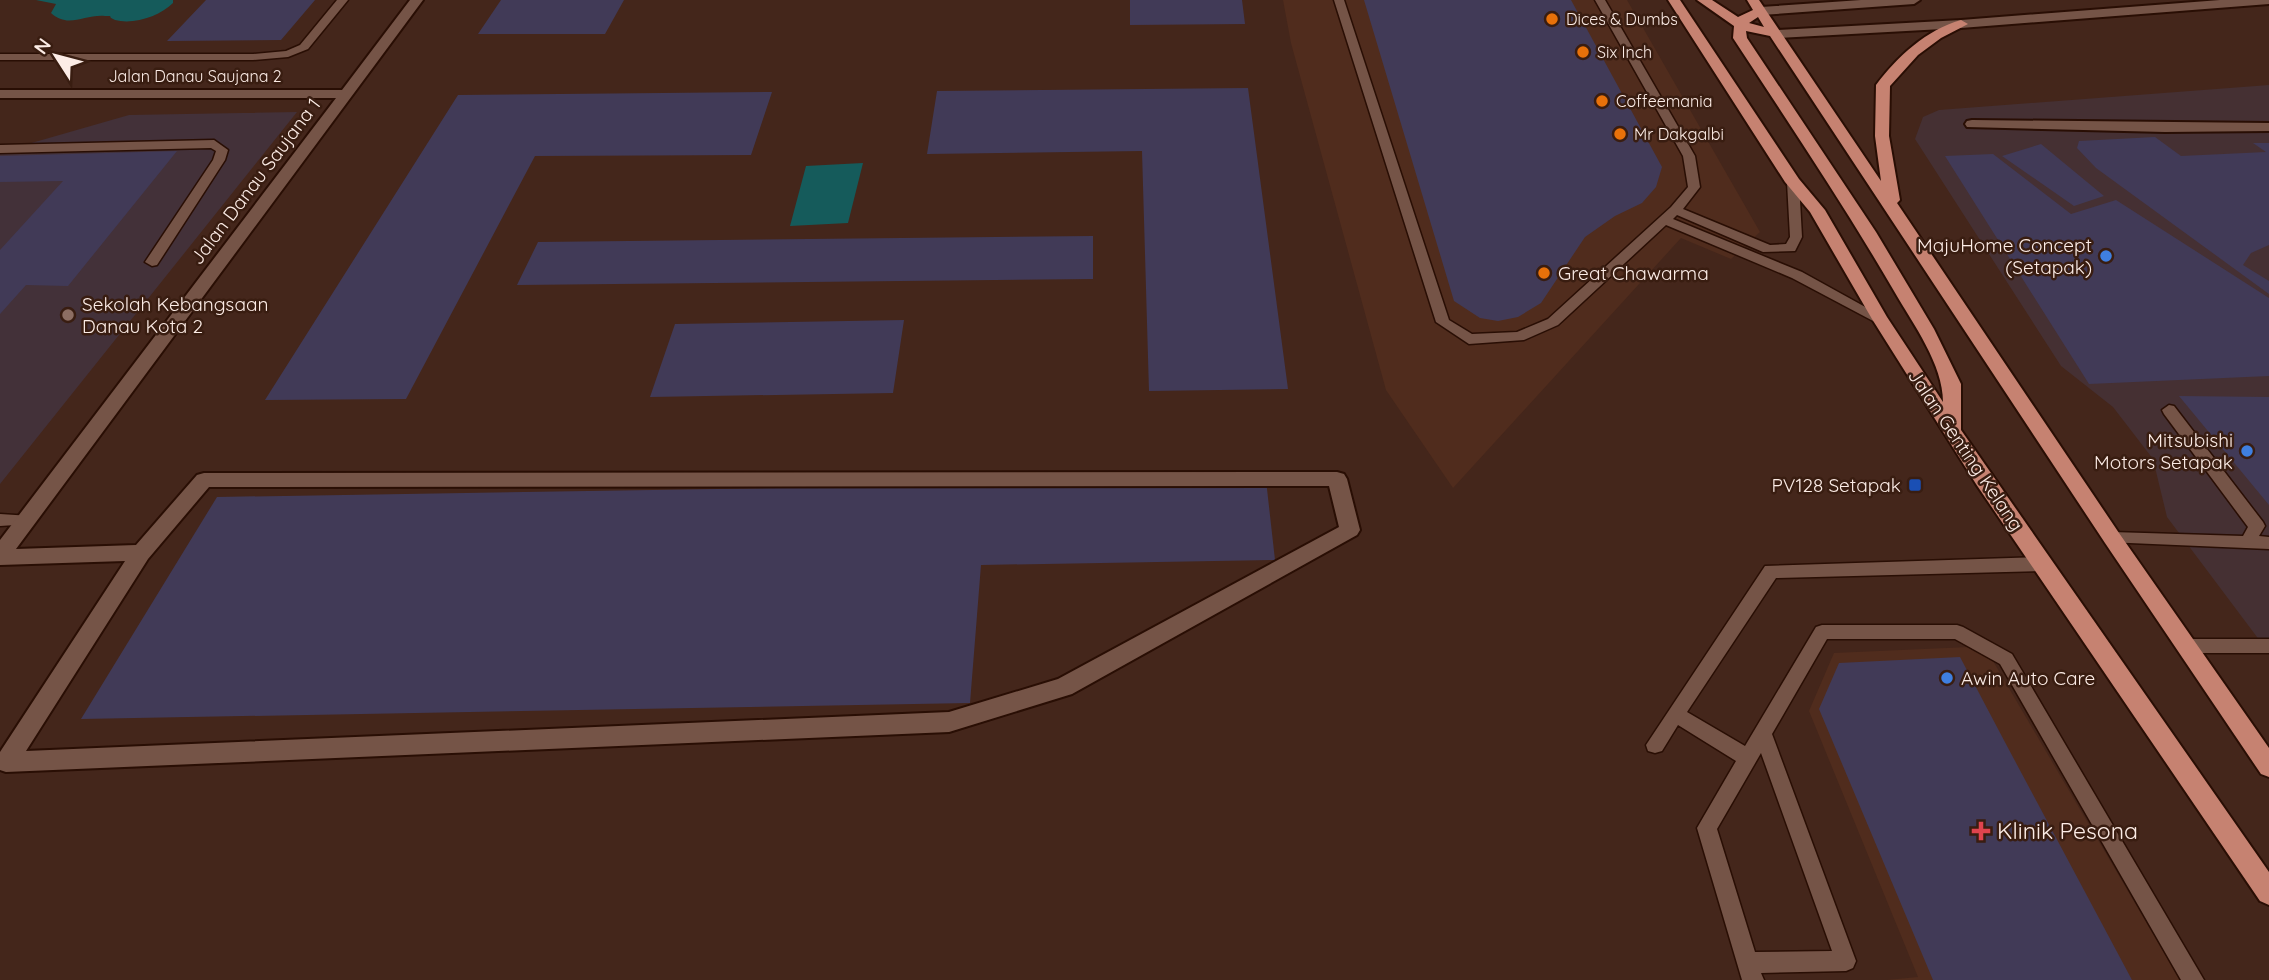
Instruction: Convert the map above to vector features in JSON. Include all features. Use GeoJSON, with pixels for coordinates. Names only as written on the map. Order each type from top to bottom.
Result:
{"type":"FeatureCollection","features":[{"type":"Feature","properties":{"kind":"main road","name":"Jalan Genting Kelang"},"geometry":{"type":"LineString","coordinates":[[1674,0],[1793,183],[1817,210],[1880,319],[1952,430],[2269,893]]}},
{"type":"Feature","properties":{"kind":"main road"},"geometry":{"type":"LineString","coordinates":[[1703,0],[1741,25],[1778,34]]}},
{"type":"Feature","properties":{"kind":"main road"},"geometry":{"type":"LineString","coordinates":[[1952,430],[1952,384],[1925,329],[1868,232],[1740,38],[1744,18],[1757,5],[2112,538],[2269,767]]}},
{"type":"Feature","properties":{"kind":"main road"},"geometry":{"type":"LineString","coordinates":[[1894,211],[1882,136],[1883,85],[1913,52],[1937,35],[1961,24]]}},
{"type":"Feature","properties":{"kind":"street","name":"Jalan Danau Saujana 1"},"geometry":{"type":"LineString","coordinates":[[0,556],[417,0]]}},
{"type":"Feature","properties":{"kind":"street"},"geometry":{"type":"LineString","coordinates":[[1757,5],[1914,0]]}},
{"type":"Feature","properties":{"kind":"street"},"geometry":{"type":"LineString","coordinates":[[1778,34],[1961,24],[2269,0]]}},
{"type":"Feature","properties":{"kind":"street","name":"Jalan Danau Saujana 2"},"geometry":{"type":"LineString","coordinates":[[0,94],[347,94]]}},
{"type":"Feature","properties":{"kind":"street"},"geometry":{"type":"LineString","coordinates":[[1972,124],[2269,127]]}},
{"type":"Feature","properties":{"kind":"street"},"geometry":{"type":"LineString","coordinates":[[0,556],[141,553],[204,480],[1337,479],[1350,530],[1064,687],[949,722],[6,762],[141,553]]}},
{"type":"Feature","properties":{"kind":"lane"},"geometry":{"type":"LineString","coordinates":[[0,57],[253,57],[288,54],[304,47],[343,0]]}},
{"type":"Feature","properties":{"kind":"lane"},"geometry":{"type":"LineString","coordinates":[[1339,0],[1443,322],[1469,339],[1519,337],[1553,322],[1670,215],[1694,187],[1689,156],[1600,0]]}},
{"type":"Feature","properties":{"kind":"lane"},"geometry":{"type":"LineString","coordinates":[[0,149],[214,144],[222,150],[219,160],[152,262]]}},
{"type":"Feature","properties":{"kind":"lane"},"geometry":{"type":"LineString","coordinates":[[1670,215],[1768,249],[1790,248],[1796,237],[1793,183]]}},
{"type":"Feature","properties":{"kind":"lane"},"geometry":{"type":"LineString","coordinates":[[1670,215],[1797,275],[1880,319]]}},
{"type":"Feature","properties":{"kind":"lane"},"geometry":{"type":"LineString","coordinates":[[2169,410],[2258,526],[2248,542]]}},
{"type":"Feature","properties":{"kind":"lane"},"geometry":{"type":"LineString","coordinates":[[0,520],[25,520]]}},
{"type":"Feature","properties":{"kind":"lane"},"geometry":{"type":"LineString","coordinates":[[2112,538],[2269,543]]}},
{"type":"Feature","properties":{"kind":"lane"},"geometry":{"type":"LineString","coordinates":[[1655,745],[1771,571],[2043,564]]}},
{"type":"Feature","properties":{"kind":"lane"},"geometry":{"type":"LineString","coordinates":[[1762,731],[1846,961],[1751,972],[1707,828],[1762,731],[1822,632],[1957,632],[2006,659],[2193,980]]}},
{"type":"Feature","properties":{"kind":"lane"},"geometry":{"type":"LineString","coordinates":[[2185,646],[2269,646]]}},
{"type":"Feature","properties":{"kind":"lane"},"geometry":{"type":"LineString","coordinates":[[1675,714],[1747,757]]}},
{"type":"Feature","properties":{"kind":"shaded area"},"geometry":{"type":"Polygon","coordinates":[[[1283,0],[1627,0],[1760,232],[1731,259],[1681,238],[1453,488],[1386,390],[1291,43],[1283,0]]]}},
{"type":"Feature","properties":{"kind":"shaded area"},"geometry":{"type":"Polygon","coordinates":[[[2269,85],[2269,653],[2167,517],[2153,459],[2113,407],[2061,366],[1915,139],[1923,117],[1939,110],[2269,85]]]}},
{"type":"Feature","properties":{"kind":"shaded area","name":"Sekolah Kebangsaan Danau Kota 2"},"geometry":{"type":"Polygon","coordinates":[[[297,112],[0,484],[0,146],[21,146],[129,115],[297,112]]]}},
{"type":"Feature","properties":{"kind":"shaded area"},"geometry":{"type":"Polygon","coordinates":[[[1969,647],[1993,661],[2180,980],[1887,980],[1918,977],[1809,711],[1834,653],[1969,647]]]}},
{"type":"Feature","properties":{"kind":"water"},"geometry":{"type":"Polygon","coordinates":[[[36,0],[173,0],[173,3],[154,15],[138,20],[122,21],[110,16],[98,16],[64,20],[51,13],[56,4],[36,0]]]}},
{"type":"Feature","properties":{"kind":"water"},"geometry":{"type":"Polygon","coordinates":[[[863,163],[848,223],[790,226],[806,166],[863,163]]]}},
{"type":"Feature","properties":{"kind":"building"},"geometry":{"type":"Polygon","coordinates":[[[206,0],[315,0],[281,40],[167,41],[206,0]]]}},
{"type":"Feature","properties":{"kind":"building"},"geometry":{"type":"Polygon","coordinates":[[[501,0],[624,0],[605,34],[478,34],[501,0]]]}},
{"type":"Feature","properties":{"kind":"building"},"geometry":{"type":"Polygon","coordinates":[[[1130,0],[1242,0],[1245,24],[1130,25],[1130,0]]]}},
{"type":"Feature","properties":{"kind":"building"},"geometry":{"type":"Polygon","coordinates":[[[1364,0],[1571,0],[1662,167],[1656,187],[1642,203],[1615,216],[1585,237],[1541,303],[1518,317],[1498,321],[1480,318],[1454,301],[1364,0]]]}},
{"type":"Feature","properties":{"kind":"building"},"geometry":{"type":"Polygon","coordinates":[[[1248,88],[1288,389],[1149,391],[1142,151],[927,154],[937,91],[1248,88]]]}},
{"type":"Feature","properties":{"kind":"building"},"geometry":{"type":"Polygon","coordinates":[[[772,92],[751,155],[535,156],[406,399],[265,400],[458,95],[772,92]]]}},
{"type":"Feature","properties":{"kind":"building"},"geometry":{"type":"Polygon","coordinates":[[[2155,137],[2181,156],[2266,152],[2253,143],[2269,143],[2269,245],[2251,253],[2243,265],[2269,281],[2269,294],[2096,168],[2077,148],[2079,141],[2155,137]]]}},
{"type":"Feature","properties":{"kind":"building"},"geometry":{"type":"Polygon","coordinates":[[[2041,144],[2104,196],[2074,206],[2002,156],[2041,144]]]}},
{"type":"Feature","properties":{"kind":"building"},"geometry":{"type":"Polygon","coordinates":[[[177,151],[68,286],[26,285],[0,314],[0,250],[63,181],[0,182],[0,156],[177,151]]]}},
{"type":"Feature","properties":{"kind":"building","name":"MajuHome Concept (Setapak)"},"geometry":{"type":"Polygon","coordinates":[[[1993,154],[2071,214],[2116,200],[2269,298],[2269,376],[2089,384],[1945,156],[1993,154]]]}},
{"type":"Feature","properties":{"kind":"building"},"geometry":{"type":"Polygon","coordinates":[[[1093,236],[1093,279],[517,285],[538,242],[1093,236]]]}},
{"type":"Feature","properties":{"kind":"building"},"geometry":{"type":"Polygon","coordinates":[[[904,320],[893,393],[650,397],[675,324],[904,320]]]}},
{"type":"Feature","properties":{"kind":"building","name":"Mitsubishi Motors Setapak"},"geometry":{"type":"Polygon","coordinates":[[[2179,396],[2269,397],[2269,505],[2179,396]]]}},
{"type":"Feature","properties":{"kind":"building"},"geometry":{"type":"Polygon","coordinates":[[[1266,480],[1275,560],[981,565],[970,703],[81,719],[217,497],[1266,480]]]}},
{"type":"Feature","properties":{"kind":"building"},"geometry":{"type":"Polygon","coordinates":[[[1960,657],[2132,980],[1933,980],[1819,709],[1839,663],[1960,657]]]}},
{"type":"Feature","properties":{"kind":"place","name":"Dices & Dumbs"},"geometry":{"type":"Point","coordinates":[1552,19]}},
{"type":"Feature","properties":{"kind":"place","name":"Six Inch"},"geometry":{"type":"Point","coordinates":[1583,52]}},
{"type":"Feature","properties":{"kind":"place","name":"Coffeemania"},"geometry":{"type":"Point","coordinates":[1602,101]}},
{"type":"Feature","properties":{"kind":"place","name":"Mr Dakgalbi"},"geometry":{"type":"Point","coordinates":[1620,134]}},
{"type":"Feature","properties":{"kind":"place","name":"MajuHome Concept (Setapak)"},"geometry":{"type":"Point","coordinates":[2106,256]}},
{"type":"Feature","properties":{"kind":"place","name":"Great Chawarma"},"geometry":{"type":"Point","coordinates":[1544,273]}},
{"type":"Feature","properties":{"kind":"place","name":"Sekolah Kebangsaan Danau Kota 2"},"geometry":{"type":"Point","coordinates":[68,315]}},
{"type":"Feature","properties":{"kind":"place","name":"Mitsubishi Motors Setapak"},"geometry":{"type":"Point","coordinates":[2247,451]}},
{"type":"Feature","properties":{"kind":"place","name":"PV128 Setapak"},"geometry":{"type":"Point","coordinates":[1915,485]}},
{"type":"Feature","properties":{"kind":"place","name":"Awin Auto Care"},"geometry":{"type":"Point","coordinates":[1947,678]}},
{"type":"Feature","properties":{"kind":"place","name":"Klinik Pesona"},"geometry":{"type":"Point","coordinates":[1981,831]}}]}
